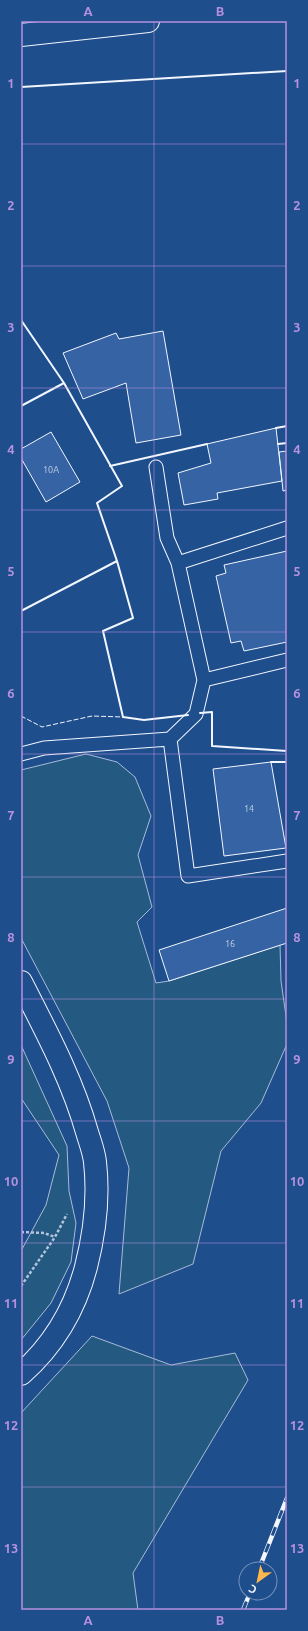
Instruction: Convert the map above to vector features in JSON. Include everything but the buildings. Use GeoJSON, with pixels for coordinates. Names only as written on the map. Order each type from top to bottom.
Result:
{"type":"FeatureCollection","features":[{"type":"Feature","properties":{"kind":"street"},"geometry":{"type":"LineString","coordinates":[[21,35],[148,21]]}},
{"type":"Feature","properties":{"kind":"street"},"geometry":{"type":"LineString","coordinates":[[21,982],[60,1057],[83,1118],[95,1160],[98,1196],[94,1239],[80,1290],[62,1327],[37,1360],[21,1374]]}},
{"type":"Feature","properties":{"kind":"lane"},"geometry":{"type":"LineString","coordinates":[[21,754],[44,748],[170,739],[196,714],[204,680],[178,563],[167,538],[156,467]]}},
{"type":"Feature","properties":{"kind":"lane"},"geometry":{"type":"LineString","coordinates":[[178,563],[287,528]]}},
{"type":"Feature","properties":{"kind":"lane"},"geometry":{"type":"LineString","coordinates":[[204,680],[287,660]]}},
{"type":"Feature","properties":{"kind":"lane"},"geometry":{"type":"LineString","coordinates":[[170,739],[188,876],[287,861]]}},
{"type":"Feature","properties":{"kind":"path"},"geometry":{"type":"LineString","coordinates":[[21,1286],[55,1237],[70,1210]]}},
{"type":"Feature","properties":{"kind":"path"},"geometry":{"type":"LineString","coordinates":[[21,1232],[44,1233],[55,1237]]}},
{"type":"Feature","properties":{"kind":"shaded area"},"geometry":{"type":"Polygon","coordinates":[[[86,754],[117,762],[135,777],[151,816],[138,855],[152,907],[137,922],[156,983],[169,981],[280,945],[281,981],[287,1023],[287,1044],[261,1103],[221,1151],[193,1264],[119,1294],[129,1168],[107,1101],[21,938],[21,770],[86,754]]]}},
{"type":"Feature","properties":{"kind":"shaded area"},"geometry":{"type":"Polygon","coordinates":[[[21,1045],[67,1146],[69,1191],[76,1223],[71,1262],[51,1303],[21,1340],[21,1251],[46,1205],[59,1155],[21,1098],[21,1045]]]}},
{"type":"Feature","properties":{"kind":"shaded area"},"geometry":{"type":"Polygon","coordinates":[[[92,1336],[171,1365],[235,1353],[248,1380],[133,1573],[138,1610],[21,1610],[21,1413],[92,1336]]]}},
{"type":"Feature","properties":{"kind":"railway"},"geometry":{"type":"LineString","coordinates":[[262,1561],[287,1498]]}},
{"type":"Feature","properties":{"kind":"railway"},"geometry":{"type":"LineString","coordinates":[[243,1610],[247,1601]]}},
{"type":"Feature","properties":{"kind":"fence"},"geometry":{"type":"LineString","coordinates":[[21,716],[42,727],[92,716],[123,717]]}},
{"type":"Feature","properties":{"kind":"wall"},"geometry":{"type":"LineString","coordinates":[[21,87],[287,71]]}},
{"type":"Feature","properties":{"kind":"wall"},"geometry":{"type":"LineString","coordinates":[[21,320],[64,383],[122,486],[97,503],[117,561],[133,618],[103,631],[123,717],[144,720],[188,715]]}},
{"type":"Feature","properties":{"kind":"wall"},"geometry":{"type":"LineString","coordinates":[[21,406],[64,383]]}},
{"type":"Feature","properties":{"kind":"wall"},"geometry":{"type":"LineString","coordinates":[[276,428],[287,426]]}},
{"type":"Feature","properties":{"kind":"wall"},"geometry":{"type":"LineString","coordinates":[[278,444],[287,443]]}},
{"type":"Feature","properties":{"kind":"wall"},"geometry":{"type":"LineString","coordinates":[[110,466],[207,444]]}},
{"type":"Feature","properties":{"kind":"wall"},"geometry":{"type":"LineString","coordinates":[[21,611],[117,561]]}},
{"type":"Feature","properties":{"kind":"wall"},"geometry":{"type":"LineString","coordinates":[[200,713],[212,712],[212,746],[287,751]]}},
{"type":"Feature","properties":{"kind":"wall"},"geometry":{"type":"LineString","coordinates":[[271,762],[287,762]]}}]}
